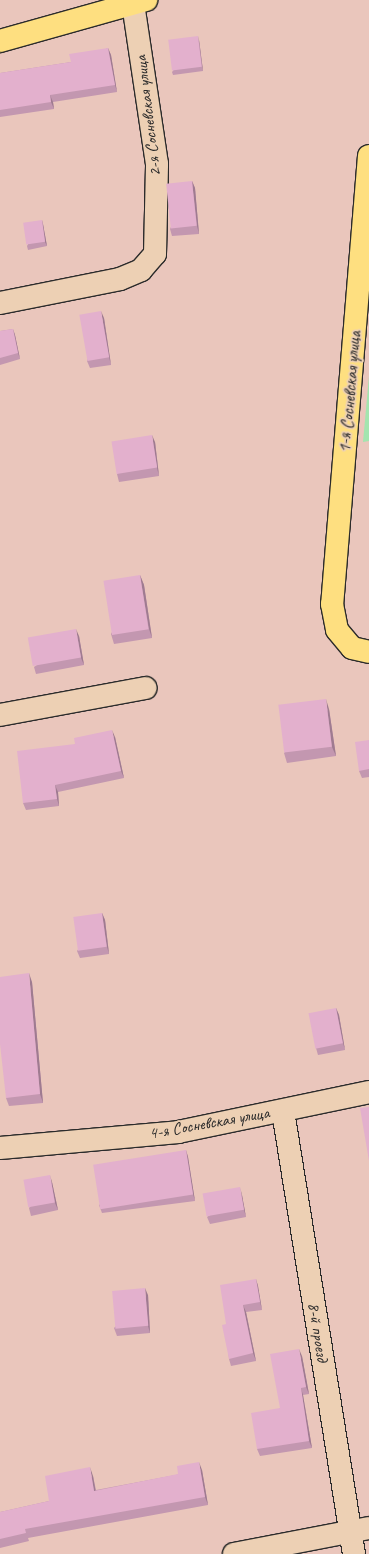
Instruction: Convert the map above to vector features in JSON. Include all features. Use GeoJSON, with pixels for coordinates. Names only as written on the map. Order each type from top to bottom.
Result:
{"type":"FeatureCollection","features":[{"type":"Feature","properties":{"kind":"main road"},"geometry":{"type":"LineString","coordinates":[[0,41],[140,2]]}},
{"type":"Feature","properties":{"kind":"main road","name":"1-я Сосневская улица"},"geometry":{"type":"LineString","coordinates":[[369,156],[332,604],[337,630],[352,648],[369,652]]}},
{"type":"Feature","properties":{"kind":"street","name":"2-я Сосневская улица"},"geometry":{"type":"LineString","coordinates":[[0,304],[120,280],[141,270],[155,254],[157,164],[140,2]]}},
{"type":"Feature","properties":{"kind":"street"},"geometry":{"type":"LineString","coordinates":[[0,715],[146,688]]}},
{"type":"Feature","properties":{"kind":"street","name":"4-я Сосневская улица"},"geometry":{"type":"LineString","coordinates":[[0,1148],[36,1142],[178,1132],[369,1092]]}},
{"type":"Feature","properties":{"kind":"street","name":"8-й проезд"},"geometry":{"type":"LineString","coordinates":[[283,1111],[359,1530],[354,1554]]}},
{"type":"Feature","properties":{"kind":"street"},"geometry":{"type":"LineString","coordinates":[[234,1554],[359,1530]]}},
{"type":"Feature","properties":{"kind":"green space"},"geometry":{"type":"Polygon","coordinates":[[[369,376],[369,441],[363,442],[369,376]]]}},
{"type":"Feature","properties":{"kind":"building"},"geometry":{"type":"Polygon","coordinates":[[[198,36],[202,67],[172,70],[168,40],[198,36]]]}},
{"type":"Feature","properties":{"kind":"building"},"geometry":{"type":"Polygon","coordinates":[[[108,48],[115,85],[50,95],[51,102],[0,110],[0,73],[71,62],[69,54],[108,48]]]}},
{"type":"Feature","properties":{"kind":"building"},"geometry":{"type":"Polygon","coordinates":[[[192,181],[197,226],[171,228],[166,184],[192,181]]]}},
{"type":"Feature","properties":{"kind":"building"},"geometry":{"type":"Polygon","coordinates":[[[42,220],[45,242],[26,244],[23,223],[42,220]]]}},
{"type":"Feature","properties":{"kind":"building"},"geometry":{"type":"Polygon","coordinates":[[[101,311],[109,357],[87,361],[79,315],[101,311]]]}},
{"type":"Feature","properties":{"kind":"building"},"geometry":{"type":"Polygon","coordinates":[[[13,329],[18,353],[0,358],[0,331],[13,329]]]}},
{"type":"Feature","properties":{"kind":"building"},"geometry":{"type":"Polygon","coordinates":[[[152,435],[157,468],[117,474],[112,441],[152,435]]]}},
{"type":"Feature","properties":{"kind":"building"},"geometry":{"type":"Polygon","coordinates":[[[140,575],[149,629],[112,635],[103,581],[140,575]]]}},
{"type":"Feature","properties":{"kind":"building"},"geometry":{"type":"Polygon","coordinates":[[[76,629],[81,658],[33,666],[28,638],[76,629]]]}},
{"type":"Feature","properties":{"kind":"building"},"geometry":{"type":"Polygon","coordinates":[[[326,699],[332,747],[284,752],[278,705],[326,699]]]}},
{"type":"Feature","properties":{"kind":"building"},"geometry":{"type":"Polygon","coordinates":[[[112,730],[121,771],[55,785],[57,799],[23,803],[17,751],[75,744],[74,738],[112,730]]]}},
{"type":"Feature","properties":{"kind":"building"},"geometry":{"type":"Polygon","coordinates":[[[369,740],[369,769],[359,771],[355,742],[369,740]]]}},
{"type":"Feature","properties":{"kind":"building"},"geometry":{"type":"Polygon","coordinates":[[[102,913],[107,947],[78,951],[73,917],[102,913]]]}},
{"type":"Feature","properties":{"kind":"building"},"geometry":{"type":"Polygon","coordinates":[[[29,973],[40,1094],[6,1098],[0,1044],[0,977],[29,973]]]}},
{"type":"Feature","properties":{"kind":"building"},"geometry":{"type":"Polygon","coordinates":[[[336,1008],[343,1043],[315,1049],[309,1013],[336,1008]]]}},
{"type":"Feature","properties":{"kind":"building"},"geometry":{"type":"Polygon","coordinates":[[[369,1107],[369,1161],[360,1108],[369,1107]]]}},
{"type":"Feature","properties":{"kind":"building"},"geometry":{"type":"Polygon","coordinates":[[[186,1150],[193,1194],[100,1209],[93,1165],[186,1150]]]}},
{"type":"Feature","properties":{"kind":"building"},"geometry":{"type":"Polygon","coordinates":[[[50,1175],[55,1203],[28,1207],[23,1180],[50,1175]]]}},
{"type":"Feature","properties":{"kind":"building"},"geometry":{"type":"Polygon","coordinates":[[[240,1187],[244,1210],[207,1216],[203,1194],[240,1187]]]}},
{"type":"Feature","properties":{"kind":"building"},"geometry":{"type":"Polygon","coordinates":[[[256,1279],[260,1302],[243,1305],[253,1353],[229,1359],[222,1325],[226,1324],[220,1285],[256,1279]]]}},
{"type":"Feature","properties":{"kind":"building"},"geometry":{"type":"Polygon","coordinates":[[[145,1288],[148,1326],[115,1329],[112,1291],[145,1288]]]}},
{"type":"Feature","properties":{"kind":"building"},"geometry":{"type":"Polygon","coordinates":[[[299,1349],[306,1387],[301,1388],[309,1441],[257,1449],[251,1413],[280,1408],[270,1354],[299,1349]]]}},
{"type":"Feature","properties":{"kind":"building"},"geometry":{"type":"Polygon","coordinates":[[[199,1462],[205,1497],[25,1529],[26,1533],[0,1539],[0,1512],[49,1501],[45,1476],[90,1467],[94,1491],[178,1474],[177,1466],[199,1462]]]}}]}
